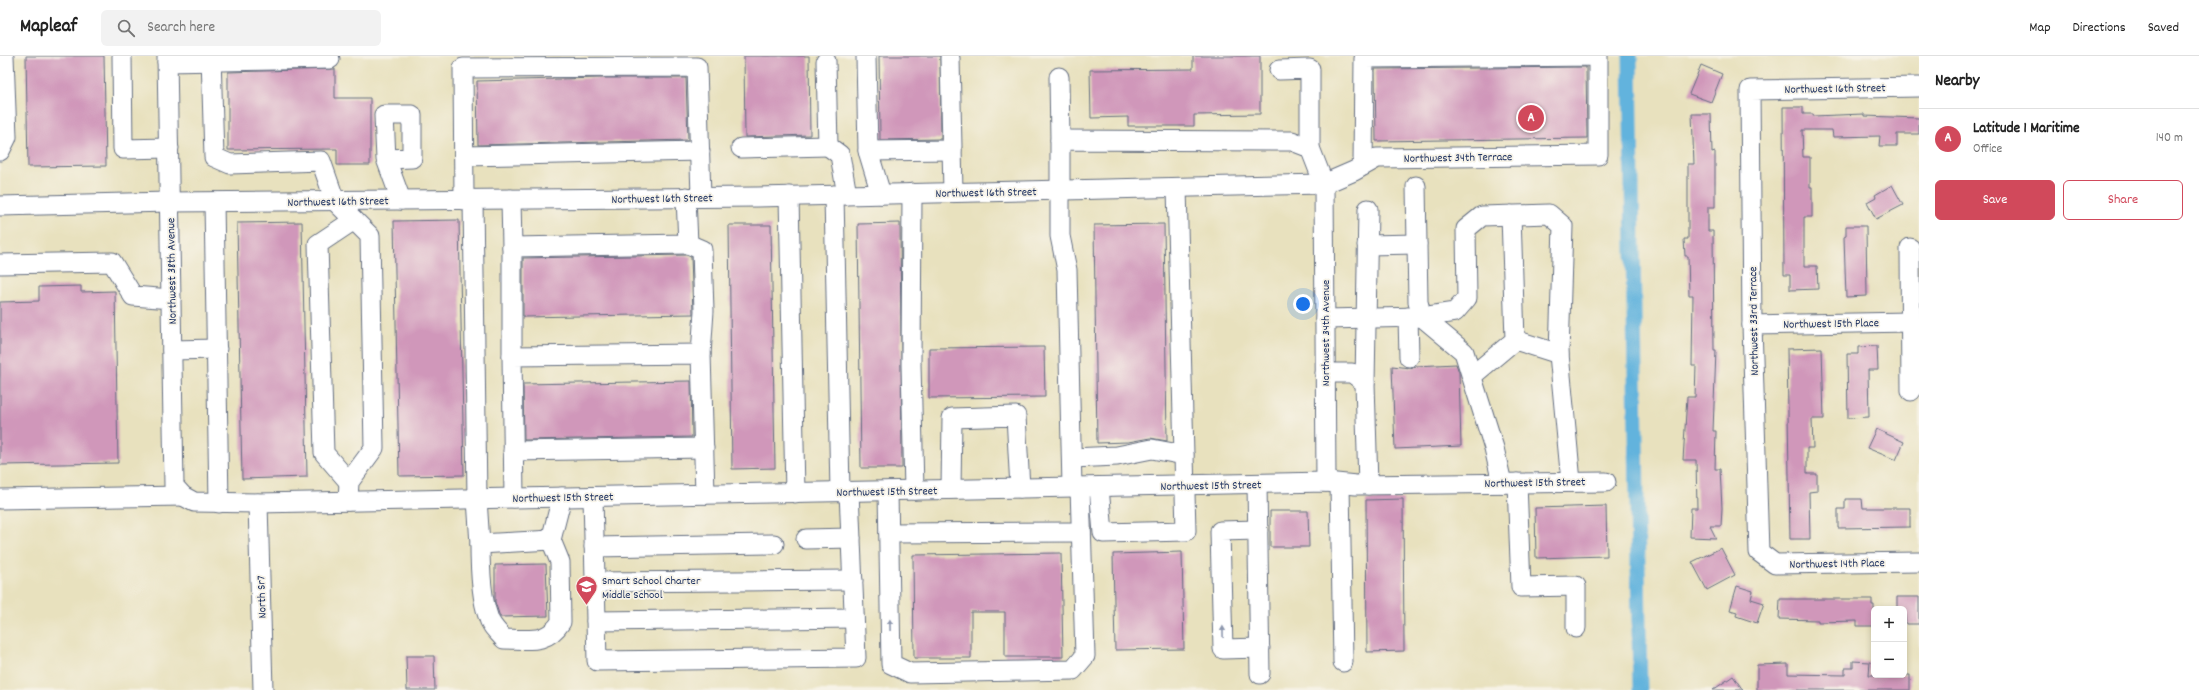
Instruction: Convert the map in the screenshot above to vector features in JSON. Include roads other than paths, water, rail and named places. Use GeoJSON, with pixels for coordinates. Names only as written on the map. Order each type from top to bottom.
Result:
{"type":"FeatureCollection","features":[{"type":"Feature","properties":{"kind":"street"},"geometry":{"type":"LineString","coordinates":[[0,151],[7,137],[4,56]]}},
{"type":"Feature","properties":{"kind":"street"},"geometry":{"type":"LineString","coordinates":[[122,56],[123,149],[169,148]]}},
{"type":"Feature","properties":{"kind":"street","name":"Northwest 34th Terrace"},"geometry":{"type":"LineString","coordinates":[[1324,184],[1364,166],[1377,158],[1598,155],[1598,56],[1364,58],[1364,166]]}},
{"type":"Feature","properties":{"kind":"street"},"geometry":{"type":"LineString","coordinates":[[866,57],[868,151],[881,194]]}},
{"type":"Feature","properties":{"kind":"street"},"geometry":{"type":"LineString","coordinates":[[950,58],[953,192]]}},
{"type":"Feature","properties":{"kind":"street"},"geometry":{"type":"LineString","coordinates":[[167,59],[330,59]]}},
{"type":"Feature","properties":{"kind":"street","name":"Northwest 38th Avenue"},"geometry":{"type":"LineString","coordinates":[[167,59],[172,350],[179,491]]}},
{"type":"Feature","properties":{"kind":"street"},"geometry":{"type":"LineString","coordinates":[[211,59],[214,157],[230,164],[321,161],[336,201],[370,236],[374,448],[348,482],[348,501]]}},
{"type":"Feature","properties":{"kind":"street"},"geometry":{"type":"LineString","coordinates":[[826,60],[828,146]]}},
{"type":"Feature","properties":{"kind":"street"},"geometry":{"type":"LineString","coordinates":[[562,497],[551,540],[560,562],[562,622],[550,636],[536,639],[504,639],[491,623],[488,616],[480,565],[469,200],[464,156],[463,68],[698,67],[700,151],[688,244]]}},
{"type":"Feature","properties":{"kind":"street"},"geometry":{"type":"LineString","coordinates":[[1279,70],[1310,69],[1310,148],[1324,184]]}},
{"type":"Feature","properties":{"kind":"street"},"geometry":{"type":"LineString","coordinates":[[888,491],[891,664],[910,673],[1073,670],[1085,656],[1081,532],[1072,458],[1067,270],[1060,236],[1058,190],[1060,140],[1059,77]]}},
{"type":"Feature","properties":{"kind":"street","name":"Northwest 16th Street"},"geometry":{"type":"LineString","coordinates":[[1750,90],[1919,86]]}},
{"type":"Feature","properties":{"kind":"street","name":"Northwest 33rd Terrace"},"geometry":{"type":"LineString","coordinates":[[1750,90],[1752,325],[1759,552]]}},
{"type":"Feature","properties":{"kind":"street"},"geometry":{"type":"LineString","coordinates":[[1060,140],[1292,141],[1310,148]]}},
{"type":"Feature","properties":{"kind":"street"},"geometry":{"type":"LineString","coordinates":[[593,496],[597,661],[856,658],[851,538],[845,492],[840,155],[828,146],[741,148]]}},
{"type":"Feature","properties":{"kind":"street"},"geometry":{"type":"LineString","coordinates":[[868,151],[952,150]]}},
{"type":"Feature","properties":{"kind":"street"},"geometry":{"type":"LineString","coordinates":[[464,156],[700,151]]}},
{"type":"Feature","properties":{"kind":"street"},"geometry":{"type":"LineString","coordinates":[[386,159],[401,200]]}},
{"type":"Feature","properties":{"kind":"street","name":"Northwest 16th Street"},"geometry":{"type":"LineString","coordinates":[[0,206],[169,202],[789,196],[1324,184]]}},
{"type":"Feature","properties":{"kind":"street","name":"Northwest 34th Avenue"},"geometry":{"type":"LineString","coordinates":[[1324,184],[1326,373],[1343,662]]}},
{"type":"Feature","properties":{"kind":"street"},"geometry":{"type":"LineString","coordinates":[[1409,358],[1418,302],[1416,186]]}},
{"type":"Feature","properties":{"kind":"street"},"geometry":{"type":"LineString","coordinates":[[1100,487],[1103,532],[1186,531],[1177,188]]}},
{"type":"Feature","properties":{"kind":"street"},"geometry":{"type":"LineString","coordinates":[[912,193],[911,364],[914,490]]}},
{"type":"Feature","properties":{"kind":"street"},"geometry":{"type":"LineString","coordinates":[[789,196],[795,493]]}},
{"type":"Feature","properties":{"kind":"street"},"geometry":{"type":"LineString","coordinates":[[511,199],[514,498]]}},
{"type":"Feature","properties":{"kind":"street"},"geometry":{"type":"LineString","coordinates":[[214,202],[219,503]]}},
{"type":"Feature","properties":{"kind":"street"},"geometry":{"type":"LineString","coordinates":[[1368,209],[1365,382],[1368,485]]}},
{"type":"Feature","properties":{"kind":"street"},"geometry":{"type":"LineString","coordinates":[[1325,319],[1415,317],[1455,312],[1467,298],[1466,230],[1482,216],[1548,214],[1563,226],[1559,354],[1571,482]]}},
{"type":"Feature","properties":{"kind":"street"},"geometry":{"type":"LineString","coordinates":[[1511,215],[1515,340]]}},
{"type":"Feature","properties":{"kind":"street"},"geometry":{"type":"LineString","coordinates":[[348,482],[324,452],[318,244],[354,220]]}},
{"type":"Feature","properties":{"kind":"street"},"geometry":{"type":"LineString","coordinates":[[512,247],[688,244],[702,250],[704,311],[701,354],[705,494]]}},
{"type":"Feature","properties":{"kind":"street"},"geometry":{"type":"LineString","coordinates":[[1367,245],[1417,244]]}},
{"type":"Feature","properties":{"kind":"street"},"geometry":{"type":"LineString","coordinates":[[1910,248],[1911,391]]}},
{"type":"Feature","properties":{"kind":"street"},"geometry":{"type":"LineString","coordinates":[[0,264],[112,262],[133,296],[171,300]]}},
{"type":"Feature","properties":{"kind":"street"},"geometry":{"type":"LineString","coordinates":[[1415,317],[1464,352],[1494,448],[1509,483],[1521,587],[1576,586],[1576,628]]}},
{"type":"Feature","properties":{"kind":"street","name":"Northwest 15th Place"},"geometry":{"type":"LineString","coordinates":[[1752,325],[1910,322]]}},
{"type":"Feature","properties":{"kind":"street"},"geometry":{"type":"LineString","coordinates":[[1515,340],[1559,354]]}},
{"type":"Feature","properties":{"kind":"street"},"geometry":{"type":"LineString","coordinates":[[1472,376],[1515,340]]}},
{"type":"Feature","properties":{"kind":"street"},"geometry":{"type":"LineString","coordinates":[[172,350],[216,349]]}},
{"type":"Feature","properties":{"kind":"street"},"geometry":{"type":"LineString","coordinates":[[512,356],[701,354]]}},
{"type":"Feature","properties":{"kind":"street"},"geometry":{"type":"LineString","coordinates":[[1326,373],[1352,373],[1365,382]]}},
{"type":"Feature","properties":{"kind":"street"},"geometry":{"type":"LineString","coordinates":[[950,490],[952,418],[1016,416],[1020,488]]}},
{"type":"Feature","properties":{"kind":"street"},"geometry":{"type":"LineString","coordinates":[[513,451],[704,448]]}},
{"type":"Feature","properties":{"kind":"street"},"geometry":{"type":"LineString","coordinates":[[1072,458],[1117,456],[1152,450],[1184,455]]}},
{"type":"Feature","properties":{"kind":"street","name":"Northwest 15th Street"},"geometry":{"type":"LineString","coordinates":[[0,499],[179,491],[194,502],[258,503],[1185,485],[1333,483],[1368,485],[1606,482]]}},
{"type":"Feature","properties":{"kind":"street"},"geometry":{"type":"LineString","coordinates":[[1257,484],[1260,674]]}},
{"type":"Feature","properties":{"kind":"street","name":"North Sr7"},"geometry":{"type":"LineString","coordinates":[[258,503],[263,690]]}},
{"type":"Feature","properties":{"kind":"street"},"geometry":{"type":"LineString","coordinates":[[1258,530],[1220,531],[1223,649],[1260,648]]}},
{"type":"Feature","properties":{"kind":"street"},"geometry":{"type":"LineString","coordinates":[[889,534],[1081,532]]}},
{"type":"Feature","properties":{"kind":"street"},"geometry":{"type":"LineString","coordinates":[[806,539],[851,538]]}},
{"type":"Feature","properties":{"kind":"street"},"geometry":{"type":"LineString","coordinates":[[480,544],[551,540]]}},
{"type":"Feature","properties":{"kind":"street"},"geometry":{"type":"LineString","coordinates":[[594,547],[774,544]]}},
{"type":"Feature","properties":{"kind":"street","name":"Northwest 14th Place"},"geometry":{"type":"LineString","coordinates":[[1759,552],[1775,564],[1919,562]]}},
{"type":"Feature","properties":{"kind":"street"},"geometry":{"type":"LineString","coordinates":[[595,582],[853,580]]}},
{"type":"Feature","properties":{"kind":"street"},"geometry":{"type":"LineString","coordinates":[[596,621],[854,618]]}},
{"type":"Feature","properties":{"kind":"waterway"},"geometry":{"type":"LineString","coordinates":[[1630,56],[1640,690]]}},
{"type":"Feature","properties":{"kind":"place","name":"Latitude 1 Maritime"},"geometry":{"type":"Point","coordinates":[1531,118]}},
{"type":"Feature","properties":{"kind":"place","name":"Smart School Charter Middle School"},"geometry":{"type":"Point","coordinates":[587,606]}}]}
